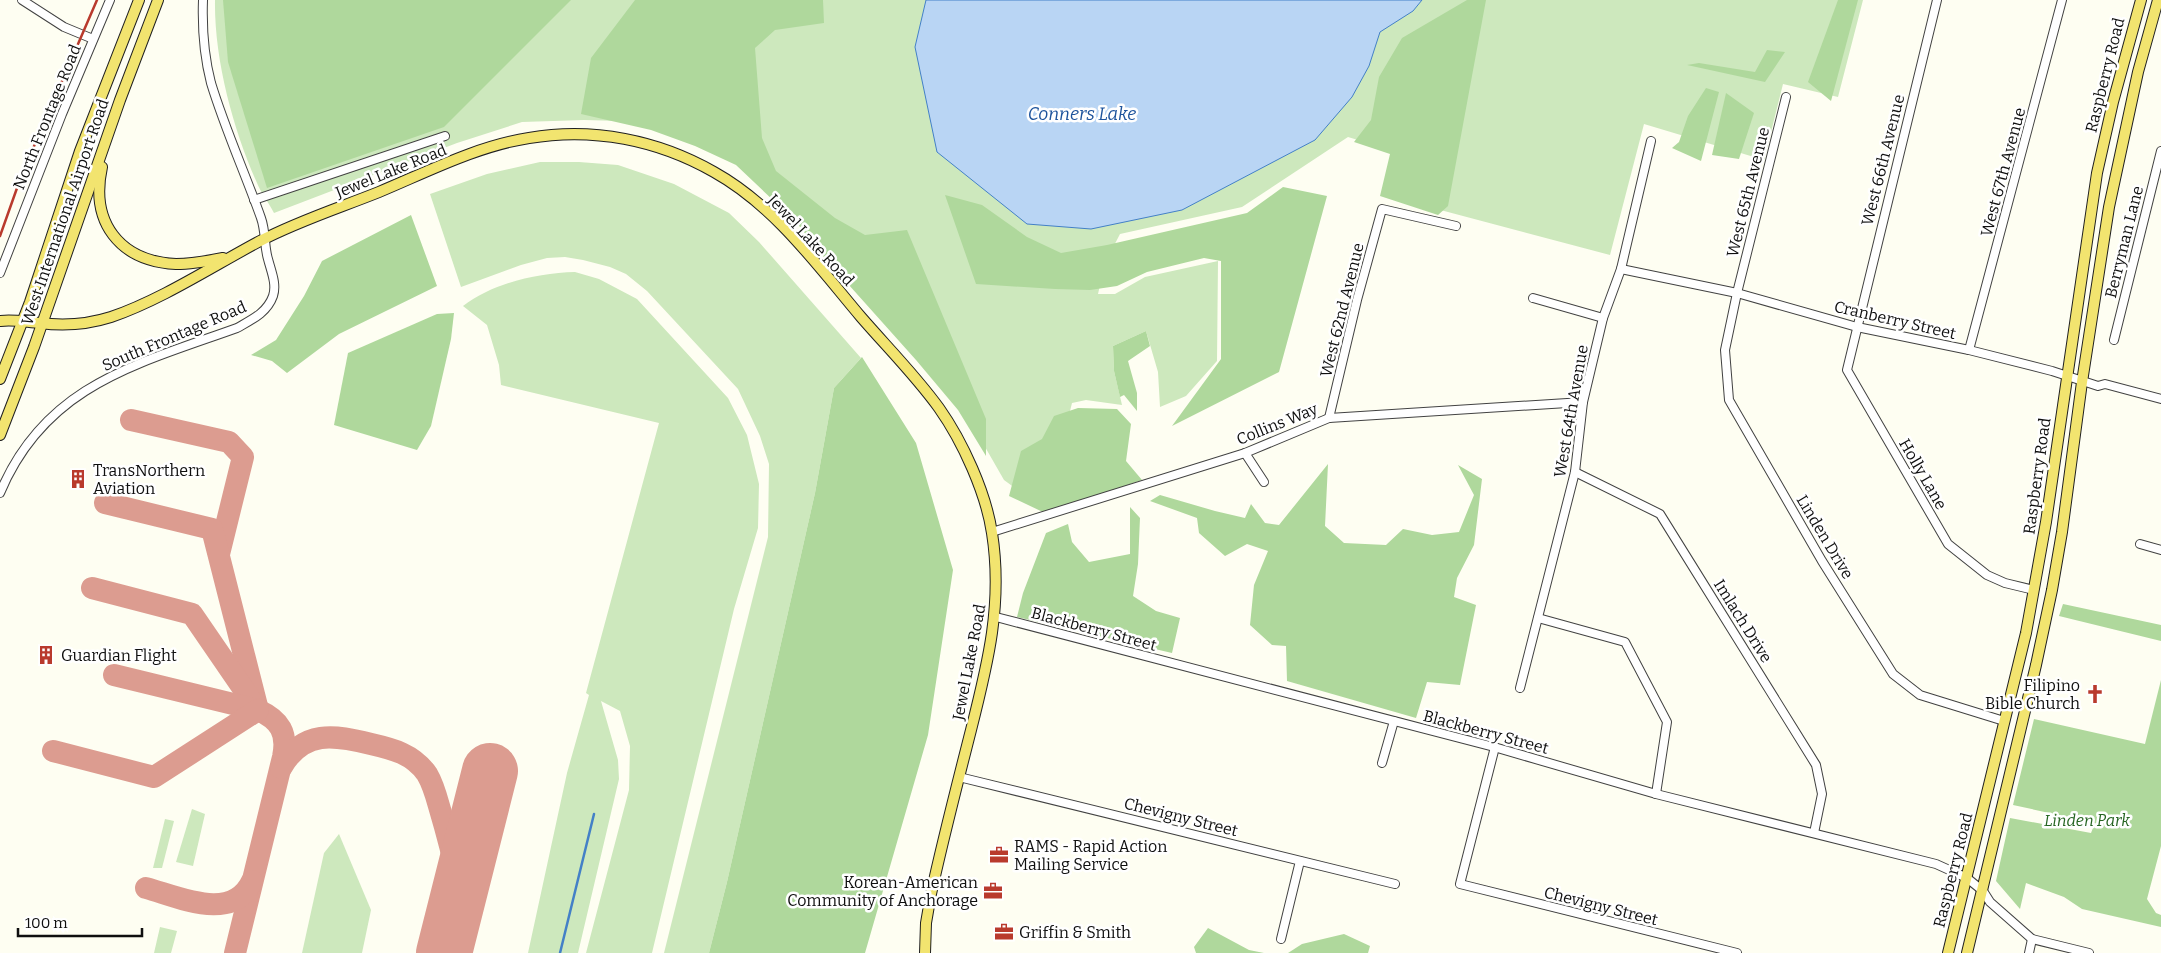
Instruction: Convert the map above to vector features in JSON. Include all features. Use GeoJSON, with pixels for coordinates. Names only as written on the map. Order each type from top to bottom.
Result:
{"type":"FeatureCollection","features":[{"type":"Feature","properties":{"kind":"main road","name":"West International Airport Road"},"geometry":{"type":"LineString","coordinates":[[0,379],[23,320],[83,143],[139,0]]}},
{"type":"Feature","properties":{"kind":"main road","name":"West International Airport Road"},"geometry":{"type":"LineString","coordinates":[[0,435],[42,324],[115,113],[158,0]]}},
{"type":"Feature","properties":{"kind":"main road","name":"Raspberry Road"},"geometry":{"type":"LineString","coordinates":[[1948,953],[2034,590],[2046,522],[2097,172],[2113,102],[2141,0]]}},
{"type":"Feature","properties":{"kind":"main road","name":"Raspberry Road"},"geometry":{"type":"LineString","coordinates":[[1968,953],[2052,590],[2070,476],[2082,382],[2120,149],[2138,72],[2158,0]]}},
{"type":"Feature","properties":{"kind":"main road"},"geometry":{"type":"LineString","coordinates":[[115,113],[102,168],[98,195],[105,221],[113,236],[130,251],[152,260],[177,264],[228,258]]}},
{"type":"Feature","properties":{"kind":"main road","name":"Jewel Lake Road"},"geometry":{"type":"LineString","coordinates":[[1,319],[23,320],[42,324],[84,323],[113,316],[143,304],[266,238],[476,152],[527,138],[551,135],[618,137],[666,149],[718,174],[745,192],[777,220],[940,410],[963,451],[982,495],[992,532],[996,585],[996,617],[985,675],[930,899],[926,923],[925,953]]}},
{"type":"Feature","properties":{"kind":"street"},"geometry":{"type":"LineString","coordinates":[[22,0],[64,27],[93,39]]}},
{"type":"Feature","properties":{"kind":"street","name":"North Frontage Road"},"geometry":{"type":"LineString","coordinates":[[0,273],[110,0]]}},
{"type":"Feature","properties":{"kind":"street","name":"South Frontage Road"},"geometry":{"type":"LineString","coordinates":[[0,493],[16,461],[30,440],[45,422],[78,394],[117,374],[237,328],[264,311],[274,295],[274,285],[267,256],[266,238],[211,82],[204,40],[203,0]]}},
{"type":"Feature","properties":{"kind":"street","name":"West 66th Avenue"},"geometry":{"type":"LineString","coordinates":[[1857,327],[1937,0]]}},
{"type":"Feature","properties":{"kind":"street","name":"West 67th Avenue"},"geometry":{"type":"LineString","coordinates":[[1969,350],[2062,0]]}},
{"type":"Feature","properties":{"kind":"street","name":"West 65th Avenue"},"geometry":{"type":"LineString","coordinates":[[1736,293],[1786,98]]}},
{"type":"Feature","properties":{"kind":"street"},"geometry":{"type":"LineString","coordinates":[[254,200],[445,136]]}},
{"type":"Feature","properties":{"kind":"street","name":"West 64th Avenue"},"geometry":{"type":"LineString","coordinates":[[1520,688],[1575,472],[1583,402],[1603,318],[1621,269],[1651,141]]}},
{"type":"Feature","properties":{"kind":"street","name":"Berryman Lane"},"geometry":{"type":"LineString","coordinates":[[2114,340],[2161,151]]}},
{"type":"Feature","properties":{"kind":"street"},"geometry":{"type":"LineString","coordinates":[[2152,186],[2161,188]]}},
{"type":"Feature","properties":{"kind":"street","name":"West 62nd Avenue"},"geometry":{"type":"LineString","coordinates":[[1329,418],[1357,300],[1382,209],[1456,226]]}},
{"type":"Feature","properties":{"kind":"street","name":"Cranberry Street"},"geometry":{"type":"LineString","coordinates":[[1621,269],[1736,293],[1857,327],[1969,350],[2067,376],[2082,382],[2098,386],[2105,384],[2161,399]]}},
{"type":"Feature","properties":{"kind":"street","name":"Linden Drive"},"geometry":{"type":"LineString","coordinates":[[1736,293],[1725,350],[1729,400],[1822,561],[1893,674],[1920,694],[2004,721]]}},
{"type":"Feature","properties":{"kind":"street"},"geometry":{"type":"LineString","coordinates":[[1534,298],[1603,318]]}},
{"type":"Feature","properties":{"kind":"street","name":"Holly Lane"},"geometry":{"type":"LineString","coordinates":[[1857,327],[1847,370],[1948,544],[1987,575],[2005,584],[2034,590]]}},
{"type":"Feature","properties":{"kind":"street","name":"Collins Way"},"geometry":{"type":"LineString","coordinates":[[992,532],[1244,453],[1329,418],[1583,402]]}},
{"type":"Feature","properties":{"kind":"street"},"geometry":{"type":"LineString","coordinates":[[1244,453],[1264,482]]}},
{"type":"Feature","properties":{"kind":"street","name":"Imlach Drive"},"geometry":{"type":"LineString","coordinates":[[1575,472],[1660,514],[1816,765],[1822,794],[1814,833]]}},
{"type":"Feature","properties":{"kind":"street"},"geometry":{"type":"LineString","coordinates":[[2140,544],[2161,550]]}},
{"type":"Feature","properties":{"kind":"street","name":"Blackberry Street"},"geometry":{"type":"LineString","coordinates":[[996,617],[1495,747],[1656,794],[1936,864],[1967,878],[1983,890],[1990,902],[2032,939]]}},
{"type":"Feature","properties":{"kind":"street"},"geometry":{"type":"LineString","coordinates":[[1538,618],[1625,642],[1668,722],[1656,794]]}},
{"type":"Feature","properties":{"kind":"street"},"geometry":{"type":"LineString","coordinates":[[1382,763],[1394,721]]}},
{"type":"Feature","properties":{"kind":"street","name":"Chevigny Street"},"geometry":{"type":"LineString","coordinates":[[1495,747],[1460,884],[1737,953]]}},
{"type":"Feature","properties":{"kind":"street","name":"Chevigny Street"},"geometry":{"type":"LineString","coordinates":[[960,777],[1396,884]]}},
{"type":"Feature","properties":{"kind":"street"},"geometry":{"type":"LineString","coordinates":[[1281,939],[1300,861]]}},
{"type":"Feature","properties":{"kind":"street"},"geometry":{"type":"LineString","coordinates":[[2029,953],[2032,939],[2089,953]]}},
{"type":"Feature","properties":{"kind":"green space"},"geometry":{"type":"Polygon","coordinates":[[[215,0],[1863,0],[1838,97],[1783,84],[1764,160],[1644,124],[1610,255],[1384,195],[1394,151],[1348,137],[1242,207],[1120,234],[1105,263],[1098,294],[1115,294],[1145,277],[1218,261],[1217,361],[1186,396],[1160,407],[1158,372],[1146,331],[1113,346],[1114,371],[1122,405],[1086,400],[1072,403],[1046,507],[1027,497],[1004,480],[961,405],[746,165],[664,127],[622,121],[522,122],[457,143],[274,213],[257,183],[248,162],[233,117],[218,46],[215,0]]]}},
{"type":"Feature","properties":{"kind":"green space"},"geometry":{"type":"Polygon","coordinates":[[[223,0],[571,0],[444,127],[267,188],[228,62],[223,0]]]}},
{"type":"Feature","properties":{"kind":"green space"},"geometry":{"type":"Polygon","coordinates":[[[635,0],[823,0],[824,23],[775,30],[755,48],[762,138],[776,171],[835,218],[865,235],[907,230],[986,419],[986,456],[958,410],[916,360],[823,256],[796,222],[736,165],[695,146],[651,130],[581,114],[591,58],[635,0]]]}},
{"type":"Feature","properties":{"kind":"green space"},"geometry":{"type":"Polygon","coordinates":[[[1467,0],[1486,0],[1448,206],[1438,215],[1380,196],[1390,154],[1354,142],[1371,120],[1379,77],[1402,38],[1467,0]]]}},
{"type":"Feature","properties":{"kind":"green space"},"geometry":{"type":"Polygon","coordinates":[[[1838,0],[1858,0],[1831,101],[1808,82],[1838,0]]]}},
{"type":"Feature","properties":{"kind":"green space"},"geometry":{"type":"Polygon","coordinates":[[[1767,50],[1785,52],[1765,82],[1687,65],[1699,63],[1755,72],[1767,50]]]}},
{"type":"Feature","properties":{"kind":"green space"},"geometry":{"type":"Polygon","coordinates":[[[1706,88],[1719,92],[1701,161],[1672,148],[1679,142],[1688,116],[1706,88]]]}},
{"type":"Feature","properties":{"kind":"green space"},"geometry":{"type":"Polygon","coordinates":[[[1726,93],[1754,113],[1739,159],[1712,155],[1726,93]]]}},
{"type":"Feature","properties":{"kind":"green space"},"geometry":{"type":"Polygon","coordinates":[[[540,162],[618,165],[674,184],[729,213],[759,242],[861,358],[834,388],[815,493],[727,882],[709,953],[664,953],[768,537],[769,464],[760,436],[738,389],[647,291],[626,274],[610,267],[583,260],[565,257],[547,258],[521,265],[461,287],[430,194],[487,174],[540,162]]]}},
{"type":"Feature","properties":{"kind":"green space"},"geometry":{"type":"Polygon","coordinates":[[[1283,187],[1327,196],[1279,372],[1172,426],[1221,359],[1221,261],[1204,258],[1147,272],[1117,286],[1090,290],[976,284],[945,195],[982,205],[1027,237],[1061,253],[1107,245],[1247,213],[1283,187]]]}},
{"type":"Feature","properties":{"kind":"green space"},"geometry":{"type":"Polygon","coordinates":[[[411,215],[437,286],[339,334],[287,373],[272,361],[251,355],[276,340],[304,296],[322,261],[411,215]]]}},
{"type":"Feature","properties":{"kind":"green space"},"geometry":{"type":"Polygon","coordinates":[[[575,272],[599,279],[637,299],[728,398],[747,435],[759,484],[758,528],[734,609],[652,953],[586,953],[629,790],[630,746],[620,711],[601,701],[618,760],[619,779],[578,953],[528,953],[567,773],[589,695],[586,693],[659,423],[501,385],[499,365],[487,325],[463,306],[502,285],[546,274],[575,272]]]}},
{"type":"Feature","properties":{"kind":"green space"},"geometry":{"type":"Polygon","coordinates":[[[454,313],[451,339],[431,426],[417,450],[334,425],[348,353],[437,314],[454,313]]]}},
{"type":"Feature","properties":{"kind":"green space"},"geometry":{"type":"Polygon","coordinates":[[[1146,331],[1150,346],[1128,361],[1137,393],[1137,411],[1124,395],[1120,397],[1114,371],[1113,346],[1146,331]]]}},
{"type":"Feature","properties":{"kind":"green space"},"geometry":{"type":"Polygon","coordinates":[[[862,357],[916,443],[953,570],[928,735],[865,953],[709,953],[727,882],[815,493],[834,388],[862,357]]]}},
{"type":"Feature","properties":{"kind":"green space"},"geometry":{"type":"Polygon","coordinates":[[[1078,408],[1117,409],[1131,424],[1126,461],[1142,480],[1045,513],[1009,496],[1021,451],[1042,439],[1054,416],[1078,408]]]}},
{"type":"Feature","properties":{"kind":"green space"},"geometry":{"type":"Polygon","coordinates":[[[1328,464],[1325,526],[1344,543],[1386,545],[1403,529],[1432,535],[1459,532],[1474,495],[1458,465],[1482,479],[1474,545],[1457,578],[1454,597],[1476,605],[1460,685],[1427,682],[1416,718],[1287,681],[1286,646],[1272,645],[1250,625],[1254,585],[1268,551],[1247,544],[1225,556],[1199,533],[1197,518],[1150,501],[1160,495],[1245,518],[1251,504],[1265,523],[1279,525],[1328,464]]]}},
{"type":"Feature","properties":{"kind":"green space"},"geometry":{"type":"Polygon","coordinates":[[[1130,507],[1140,518],[1138,564],[1133,596],[1156,611],[1180,618],[1172,653],[1017,617],[1023,593],[1046,533],[1068,524],[1072,542],[1089,562],[1130,554],[1130,507]]]}},
{"type":"Feature","properties":{"kind":"green space"},"geometry":{"type":"Polygon","coordinates":[[[2063,604],[2161,625],[2161,641],[2059,616],[2063,604]]]}},
{"type":"Feature","properties":{"kind":"green space","name":"Linden Park"},"geometry":{"type":"Polygon","coordinates":[[[2161,680],[2161,846],[2147,899],[2156,913],[2161,915],[2161,927],[2082,909],[2064,897],[2026,883],[2020,909],[1996,881],[2010,818],[2091,833],[2095,823],[2013,805],[2034,719],[2145,744],[2161,680]]]}},
{"type":"Feature","properties":{"kind":"green space"},"geometry":{"type":"Polygon","coordinates":[[[192,809],[205,814],[193,866],[176,862],[192,809]]]}},
{"type":"Feature","properties":{"kind":"green space"},"geometry":{"type":"Polygon","coordinates":[[[165,819],[174,821],[162,868],[153,868],[165,819]]]}},
{"type":"Feature","properties":{"kind":"green space"},"geometry":{"type":"Polygon","coordinates":[[[339,834],[371,910],[362,953],[302,953],[324,853],[339,834]]]}},
{"type":"Feature","properties":{"kind":"green space"},"geometry":{"type":"Polygon","coordinates":[[[160,927],[177,931],[171,953],[154,953],[160,927]]]}},
{"type":"Feature","properties":{"kind":"green space"},"geometry":{"type":"Polygon","coordinates":[[[1208,928],[1249,950],[1264,953],[1196,953],[1194,947],[1208,928]]]}},
{"type":"Feature","properties":{"kind":"green space"},"geometry":{"type":"Polygon","coordinates":[[[1344,934],[1370,946],[1368,953],[1288,953],[1302,944],[1344,934]]]}},
{"type":"Feature","properties":{"kind":"water","name":"Conners Lake"},"geometry":{"type":"Polygon","coordinates":[[[926,0],[1422,0],[1413,11],[1380,32],[1369,66],[1352,97],[1315,140],[1182,210],[1091,229],[1027,224],[937,152],[915,47],[926,0]]]}},
{"type":"Feature","properties":{"kind":"waterway"},"geometry":{"type":"LineString","coordinates":[[560,953],[594,814]]}},
{"type":"Feature","properties":{"kind":"taxiway"},"geometry":{"type":"LineString","coordinates":[[131,420],[229,442],[243,457],[219,554]]}},
{"type":"Feature","properties":{"kind":"taxiway"},"geometry":{"type":"LineString","coordinates":[[105,503],[212,529],[258,710]]}},
{"type":"Feature","properties":{"kind":"taxiway"},"geometry":{"type":"LineString","coordinates":[[92,588],[192,614],[249,697]]}},
{"type":"Feature","properties":{"kind":"taxiway"},"geometry":{"type":"LineString","coordinates":[[114,675],[258,710],[272,718],[281,728],[284,741],[283,757],[235,953]]}},
{"type":"Feature","properties":{"kind":"taxiway"},"geometry":{"type":"LineString","coordinates":[[53,751],[154,777],[258,710]]}},
{"type":"Feature","properties":{"kind":"taxiway"},"geometry":{"type":"LineString","coordinates":[[281,768],[290,755],[299,747],[321,738],[345,738],[387,748],[409,757],[427,774],[433,786],[448,836],[460,888]]}},
{"type":"Feature","properties":{"kind":"taxiway"},"geometry":{"type":"LineString","coordinates":[[146,888],[189,901],[219,904],[232,901],[243,894],[252,881]]}},
{"type":"Feature","properties":{"kind":"runway"},"geometry":{"type":"LineString","coordinates":[[444,953],[490,771]]}},
{"type":"Feature","properties":{"kind":"railway"},"geometry":{"type":"LineString","coordinates":[[0,236],[22,174],[97,0]]}},
{"type":"Feature","properties":{"kind":"place","name":"TransNorthern Aviation"},"geometry":{"type":"Point","coordinates":[78,479]}},
{"type":"Feature","properties":{"kind":"place","name":"Guardian Flight"},"geometry":{"type":"Point","coordinates":[46,655]}},
{"type":"Feature","properties":{"kind":"place","name":"Filipino Bible Church"},"geometry":{"type":"Point","coordinates":[2095,694]}},
{"type":"Feature","properties":{"kind":"place","name":"RAMS - Rapid Action Mailing Service"},"geometry":{"type":"Point","coordinates":[999,855]}},
{"type":"Feature","properties":{"kind":"place","name":"Korean-American Community of Anchorage"},"geometry":{"type":"Point","coordinates":[993,891]}},
{"type":"Feature","properties":{"kind":"place","name":"Griffin & Smith"},"geometry":{"type":"Point","coordinates":[1004,932]}}]}
